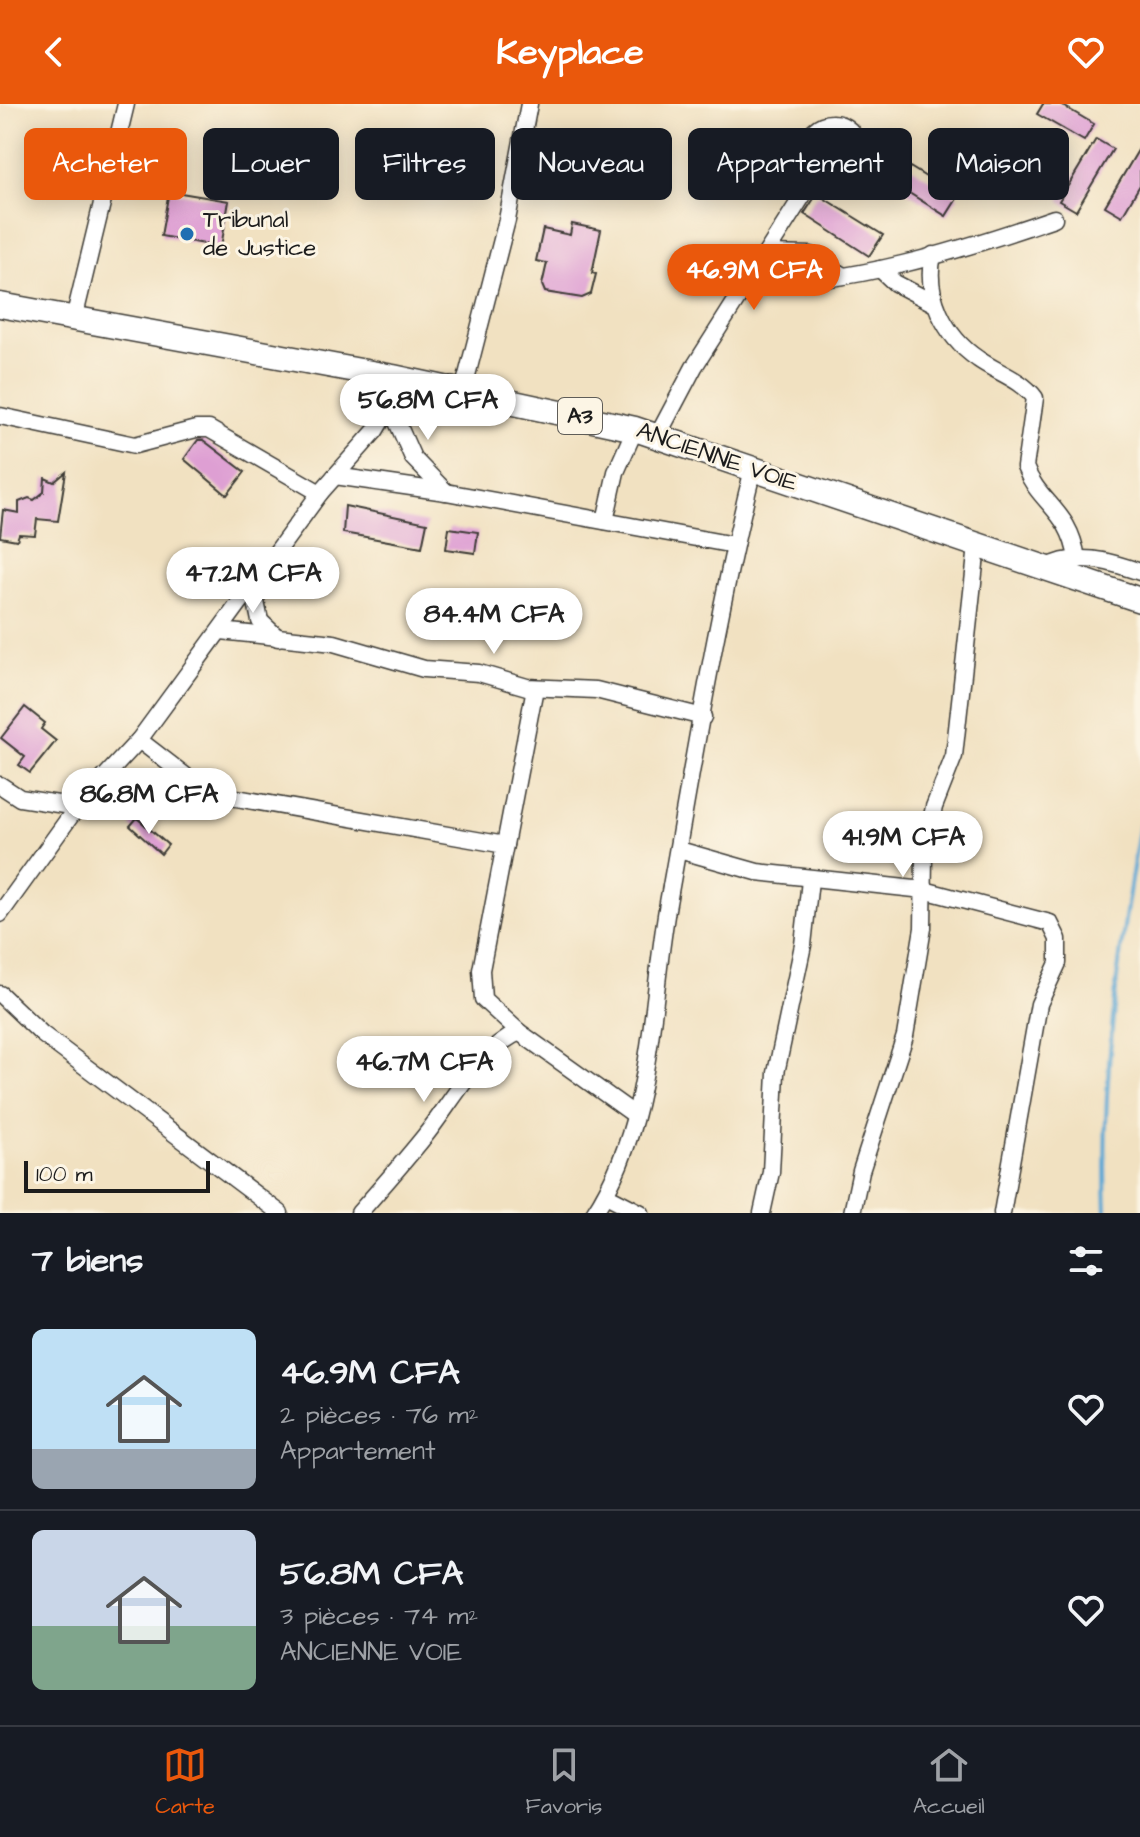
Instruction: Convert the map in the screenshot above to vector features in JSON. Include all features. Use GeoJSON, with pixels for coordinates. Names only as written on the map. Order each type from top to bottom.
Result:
{"type":"FeatureCollection","features":[{"type":"Feature","properties":{"kind":"main road","name":"ANCIENNE VOIE"},"geometry":{"type":"LineString","coordinates":[[0,305],[393,377],[646,433],[1140,600]]}},
{"type":"Feature","properties":{"kind":"street"},"geometry":{"type":"LineString","coordinates":[[74,319],[126,104]]}},
{"type":"Feature","properties":{"kind":"street"},"geometry":{"type":"LineString","coordinates":[[463,391],[507,220],[529,104]]}},
{"type":"Feature","properties":{"kind":"street"},"geometry":{"type":"LineString","coordinates":[[605,521],[616,472],[694,367],[800,200]]}},
{"type":"Feature","properties":{"kind":"street"},"geometry":{"type":"LineString","coordinates":[[748,285],[843,276],[880,269],[987,242],[1054,218]]}},
{"type":"Feature","properties":{"kind":"street"},"geometry":{"type":"LineString","coordinates":[[767,254],[811,255],[843,276]]}},
{"type":"Feature","properties":{"kind":"street"},"geometry":{"type":"LineString","coordinates":[[933,255],[928,278],[935,304],[971,353],[1035,398],[1025,467],[1064,519],[1074,539],[1077,559]]}},
{"type":"Feature","properties":{"kind":"street"},"geometry":{"type":"LineString","coordinates":[[880,269],[895,283],[935,304]]}},
{"type":"Feature","properties":{"kind":"street"},"geometry":{"type":"LineString","coordinates":[[0,914],[77,807],[139,740],[320,493],[375,431],[390,406],[393,377]]}},
{"type":"Feature","properties":{"kind":"street"},"geometry":{"type":"LineString","coordinates":[[390,406],[413,458],[446,492]]}},
{"type":"Feature","properties":{"kind":"street"},"geometry":{"type":"LineString","coordinates":[[0,416],[135,445],[196,429],[209,429],[320,493]]}},
{"type":"Feature","properties":{"kind":"street"},"geometry":{"type":"LineString","coordinates":[[594,1213],[606,1195],[635,1115],[650,1044],[656,978],[691,763],[703,717],[734,545],[753,469]]}},
{"type":"Feature","properties":{"kind":"street"},"geometry":{"type":"LineString","coordinates":[[335,476],[446,492],[734,545]]}},
{"type":"Feature","properties":{"kind":"street"},"geometry":{"type":"LineString","coordinates":[[852,1213],[861,1171],[905,1036],[923,928],[927,840],[956,745],[977,546]]}},
{"type":"Feature","properties":{"kind":"street"},"geometry":{"type":"LineString","coordinates":[[1046,568],[1077,559],[1114,563],[1140,572]]}},
{"type":"Feature","properties":{"kind":"street"},"geometry":{"type":"LineString","coordinates":[[253,587],[260,621],[279,639]]}},
{"type":"Feature","properties":{"kind":"street"},"geometry":{"type":"LineString","coordinates":[[221,631],[334,643],[424,669],[479,673],[535,688],[596,690],[703,717]]}},
{"type":"Feature","properties":{"kind":"street"},"geometry":{"type":"LineString","coordinates":[[535,688],[481,989],[490,1009],[635,1115]]}},
{"type":"Feature","properties":{"kind":"street"},"geometry":{"type":"LineString","coordinates":[[139,740],[196,784],[225,796],[505,845]]}},
{"type":"Feature","properties":{"kind":"street"},"geometry":{"type":"LineString","coordinates":[[0,785],[20,798],[77,807]]}},
{"type":"Feature","properties":{"kind":"street"},"geometry":{"type":"LineString","coordinates":[[679,850],[757,872],[924,890],[1040,918],[1056,929],[1058,963],[1039,1004],[1002,1213]]}},
{"type":"Feature","properties":{"kind":"street"},"geometry":{"type":"LineString","coordinates":[[762,1213],[773,1161],[776,1073],[803,945],[810,880]]}},
{"type":"Feature","properties":{"kind":"street"},"geometry":{"type":"LineString","coordinates":[[0,994],[42,1034],[280,1213]]}},
{"type":"Feature","properties":{"kind":"street"},"geometry":{"type":"LineString","coordinates":[[359,1213],[424,1137],[495,1045],[519,1032]]}},
{"type":"Feature","properties":{"kind":"street"},"geometry":{"type":"LineString","coordinates":[[606,1195],[641,1213]]}},
{"type":"Feature","properties":{"kind":"building"},"geometry":{"type":"Polygon","coordinates":[[[1043,104],[1060,104],[1094,124],[1084,141],[1069,132],[1069,128],[1061,128],[1037,114],[1043,104]]]}},
{"type":"Feature","properties":{"kind":"building"},"geometry":{"type":"Polygon","coordinates":[[[1096,139],[1113,149],[1076,211],[1059,201],[1069,200],[1069,184],[1096,139]]]}},
{"type":"Feature","properties":{"kind":"building"},"geometry":{"type":"Polygon","coordinates":[[[1140,147],[1140,185],[1122,216],[1105,206],[1140,147]]]}},
{"type":"Feature","properties":{"kind":"building"},"geometry":{"type":"Polygon","coordinates":[[[912,168],[928,178],[928,200],[956,200],[946,216],[912,195],[912,168]]]}},
{"type":"Feature","properties":{"kind":"building"},"geometry":{"type":"Polygon","coordinates":[[[187,194],[203,197],[203,200],[229,201],[221,247],[161,236],[167,200],[187,200],[187,194]]]}},
{"type":"Feature","properties":{"kind":"building"},"geometry":{"type":"Polygon","coordinates":[[[813,200],[827,200],[883,235],[869,256],[804,214],[813,200]]]}},
{"type":"Feature","properties":{"kind":"building"},"geometry":{"type":"Polygon","coordinates":[[[572,224],[601,230],[591,294],[582,298],[545,292],[542,285],[547,263],[536,261],[543,229],[570,235],[572,224]]]}},
{"type":"Feature","properties":{"kind":"building"},"geometry":{"type":"Polygon","coordinates":[[[198,440],[203,440],[245,472],[227,495],[184,459],[198,440]]]}},
{"type":"Feature","properties":{"kind":"building"},"geometry":{"type":"Polygon","coordinates":[[[66,472],[58,521],[37,519],[35,535],[19,534],[17,540],[0,537],[3,510],[19,513],[19,502],[29,498],[34,500],[44,492],[45,478],[54,482],[66,472]]]}},
{"type":"Feature","properties":{"kind":"building"},"geometry":{"type":"Polygon","coordinates":[[[345,506],[427,523],[422,547],[343,533],[345,506]]]}},
{"type":"Feature","properties":{"kind":"building"},"geometry":{"type":"Polygon","coordinates":[[[449,528],[478,532],[475,553],[446,549],[449,528]]]}},
{"type":"Feature","properties":{"kind":"building"},"geometry":{"type":"Polygon","coordinates":[[[25,707],[45,723],[41,729],[56,741],[30,773],[19,765],[25,757],[1,738],[25,707]]]}},
{"type":"Feature","properties":{"kind":"building"},"geometry":{"type":"Polygon","coordinates":[[[137,818],[168,845],[161,854],[130,826],[137,818]]]}},
{"type":"Feature","properties":{"kind":"waterway"},"geometry":{"type":"LineString","coordinates":[[1106,1213],[1106,1116],[1113,1018],[1140,825]]}},
{"type":"Feature","properties":{"kind":"place","name":"Tribunal de Justice"},"geometry":{"type":"Point","coordinates":[187,234]}}]}
